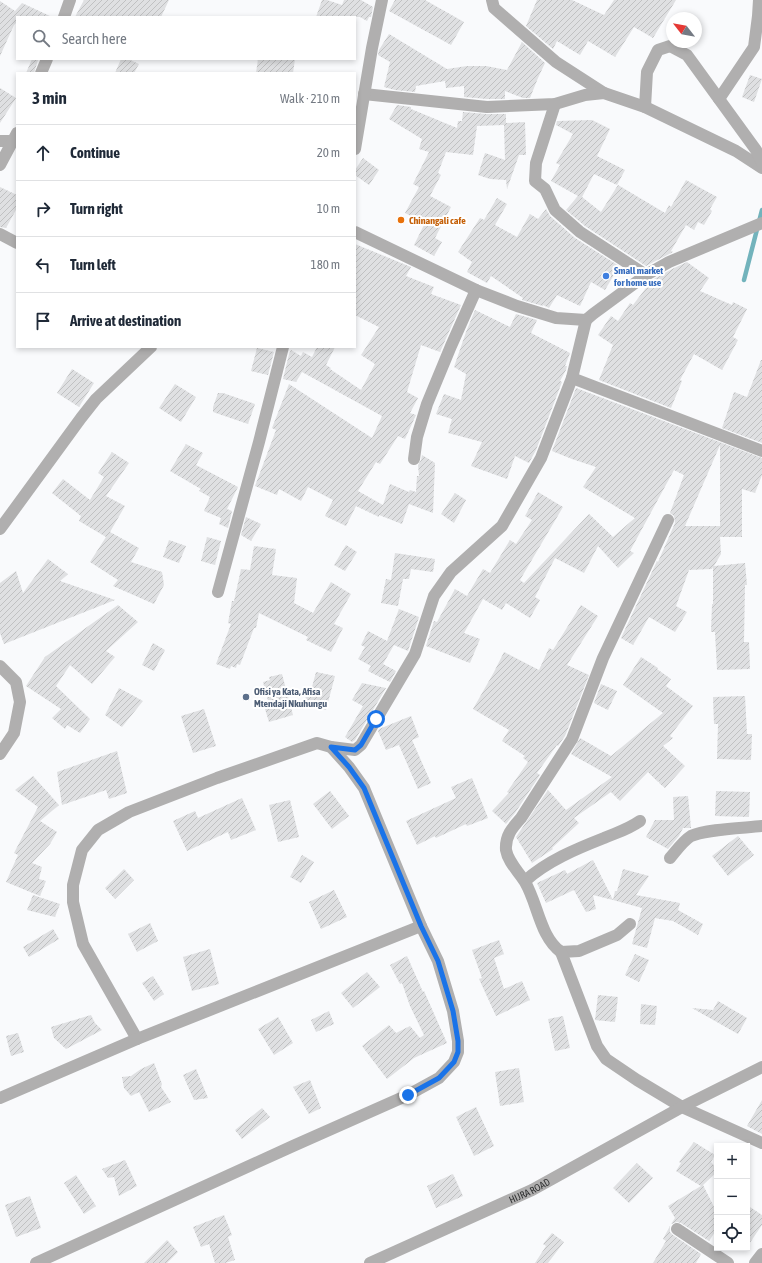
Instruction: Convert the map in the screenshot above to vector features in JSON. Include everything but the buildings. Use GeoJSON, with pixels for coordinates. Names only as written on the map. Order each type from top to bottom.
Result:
{"type":"FeatureCollection","features":[{"type":"Feature","properties":{"kind":"street"},"geometry":{"type":"LineString","coordinates":[[64,16],[70,0]]}},
{"type":"Feature","properties":{"kind":"street"},"geometry":{"type":"LineString","coordinates":[[356,143],[382,0]]}},
{"type":"Feature","properties":{"kind":"street"},"geometry":{"type":"LineString","coordinates":[[492,0],[494,8],[556,62],[604,93],[645,107],[736,151],[762,168]]}},
{"type":"Feature","properties":{"kind":"street"},"geometry":{"type":"LineString","coordinates":[[719,99],[754,47],[759,0]]}},
{"type":"Feature","properties":{"kind":"street"},"geometry":{"type":"LineString","coordinates":[[645,107],[647,72],[658,50],[670,46],[687,55],[756,150],[762,162]]}},
{"type":"Feature","properties":{"kind":"street"},"geometry":{"type":"LineString","coordinates":[[41,72],[47,60]]}},
{"type":"Feature","properties":{"kind":"street"},"geometry":{"type":"LineString","coordinates":[[364,94],[487,108],[555,104],[585,95],[604,93]]}},
{"type":"Feature","properties":{"kind":"street"},"geometry":{"type":"LineString","coordinates":[[555,104],[536,163],[535,181],[544,189],[555,210],[580,232],[646,275]]}},
{"type":"Feature","properties":{"kind":"street"},"geometry":{"type":"LineString","coordinates":[[0,141],[16,138]]}},
{"type":"Feature","properties":{"kind":"street"},"geometry":{"type":"LineString","coordinates":[[0,165],[16,138]]}},
{"type":"Feature","properties":{"kind":"street"},"geometry":{"type":"LineString","coordinates":[[137,1039],[83,944],[73,902],[73,885],[82,850],[98,830],[129,812],[217,778],[317,743],[331,747],[355,750],[361,745],[415,654],[434,596],[451,572],[502,526],[541,458],[572,378],[586,320],[646,275],[669,262],[762,223]]}},
{"type":"Feature","properties":{"kind":"street"},"geometry":{"type":"LineString","coordinates":[[356,232],[476,290],[517,306],[556,318],[586,320]]}},
{"type":"Feature","properties":{"kind":"street"},"geometry":{"type":"LineString","coordinates":[[0,234],[16,242]]}},
{"type":"Feature","properties":{"kind":"street"},"geometry":{"type":"LineString","coordinates":[[414,459],[417,437],[427,404],[476,290]]}},
{"type":"Feature","properties":{"kind":"street"},"geometry":{"type":"LineString","coordinates":[[0,529],[96,399],[150,348]]}},
{"type":"Feature","properties":{"kind":"street"},"geometry":{"type":"LineString","coordinates":[[218,592],[259,442],[282,348]]}},
{"type":"Feature","properties":{"kind":"street"},"geometry":{"type":"LineString","coordinates":[[572,378],[762,451]]}},
{"type":"Feature","properties":{"kind":"street"},"geometry":{"type":"LineString","coordinates":[[668,520],[602,658],[572,739],[521,818],[507,836],[506,851],[512,863],[525,881],[534,899],[548,940],[560,952],[597,1046],[606,1059],[637,1080],[682,1107],[762,1143]]}},
{"type":"Feature","properties":{"kind":"street"},"geometry":{"type":"LineString","coordinates":[[0,666],[16,682],[20,702],[14,733],[0,754]]}},
{"type":"Feature","properties":{"kind":"street"},"geometry":{"type":"LineString","coordinates":[[36,1263],[408,1095],[439,1078],[454,1062],[458,1052],[458,1041],[453,1011],[438,961],[421,926],[364,788],[349,767],[331,747]]}},
{"type":"Feature","properties":{"kind":"street"},"geometry":{"type":"LineString","coordinates":[[525,881],[544,865],[603,838],[628,829],[640,821]]}},
{"type":"Feature","properties":{"kind":"street"},"geometry":{"type":"LineString","coordinates":[[670,858],[679,846],[690,837],[700,833],[762,826]]}},
{"type":"Feature","properties":{"kind":"street"},"geometry":{"type":"LineString","coordinates":[[560,952],[579,951],[617,935],[630,924]]}},
{"type":"Feature","properties":{"kind":"street"},"geometry":{"type":"LineString","coordinates":[[1,1096],[137,1039],[421,926]]}},
{"type":"Feature","properties":{"kind":"street","name":"HIJRA ROAD"},"geometry":{"type":"LineString","coordinates":[[370,1263],[532,1190],[682,1107],[762,1066]]}},
{"type":"Feature","properties":{"kind":"street"},"geometry":{"type":"LineString","coordinates":[[677,1229],[728,1263]]}},
{"type":"Feature","properties":{"kind":"street"},"geometry":{"type":"LineString","coordinates":[[755,1263],[762,1254]]}},
{"type":"Feature","properties":{"kind":"waterway"},"geometry":{"type":"LineString","coordinates":[[744,280],[762,210]]}},
{"type":"Feature","properties":{"kind":"place","name":"Chinangali cafe"},"geometry":{"type":"Point","coordinates":[401,220]}},
{"type":"Feature","properties":{"kind":"place","name":"Small market for home use"},"geometry":{"type":"Point","coordinates":[606,276]}},
{"type":"Feature","properties":{"kind":"place","name":"Ofisi ya Kata, Afisa Mtendaji Nkuhungu"},"geometry":{"type":"Point","coordinates":[246,697]}},
{"type":"Feature","properties":{"kind":"route"},"geometry":{"type":"LineString","coordinates":[[376,719],[361,745],[355,750],[331,747],[349,767],[364,788],[421,926],[438,961],[453,1011],[458,1041],[458,1052],[454,1062],[439,1078],[408,1095]]}}]}
